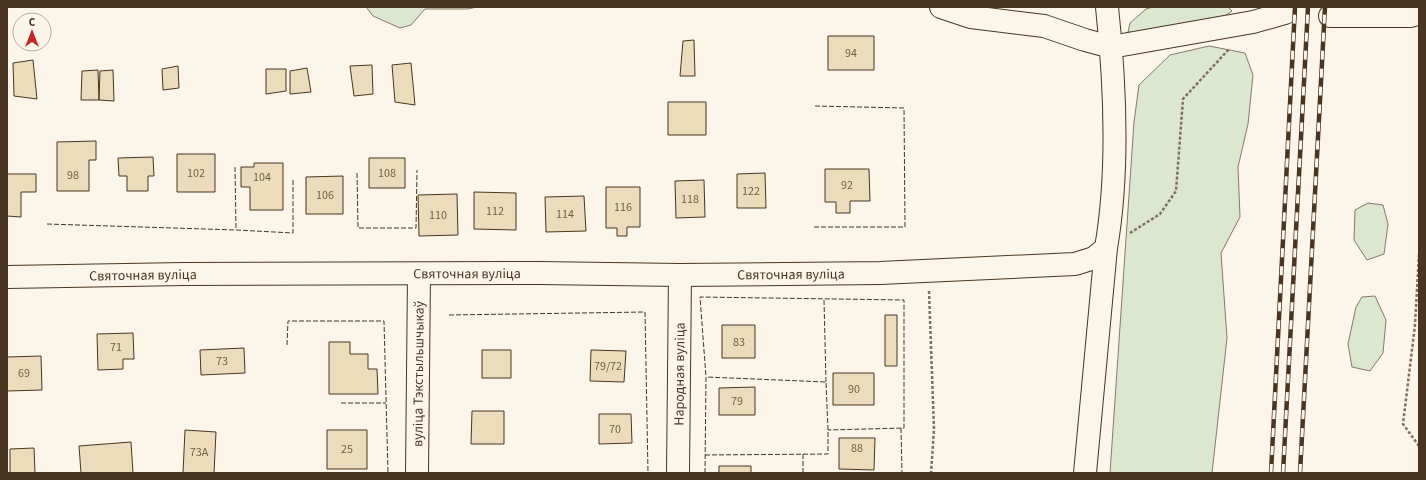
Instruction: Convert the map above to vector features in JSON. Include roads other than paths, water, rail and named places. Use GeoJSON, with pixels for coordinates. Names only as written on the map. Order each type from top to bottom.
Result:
{"type":"FeatureCollection","features":[{"type":"Feature","properties":{"kind":"street"},"geometry":{"type":"LineString","coordinates":[[941,7],[972,17],[1044,26],[1111,47],[1253,22],[1285,12]]}},
{"type":"Feature","properties":{"kind":"street"},"geometry":{"type":"LineString","coordinates":[[1085,473],[1106,248],[1111,220],[1114,150],[1111,47],[1107,7]]}},
{"type":"Feature","properties":{"kind":"street"},"geometry":{"type":"LineString","coordinates":[[1330,16],[1411,16],[1419,13]]}},
{"type":"Feature","properties":{"kind":"street","name":"Святочная вуліца"},"geometry":{"type":"LineString","coordinates":[[7,277],[184,274],[880,274],[1075,264],[1094,258],[1106,248]]}},
{"type":"Feature","properties":{"kind":"street","name":"вуліца Тэкстыльшчыкаў"},"geometry":{"type":"LineString","coordinates":[[417,473],[419,274]]}},
{"type":"Feature","properties":{"kind":"street","name":"Народная вуліца"},"geometry":{"type":"LineString","coordinates":[[678,473],[680,275]]}},
{"type":"Feature","properties":{"kind":"railway"},"geometry":{"type":"LineString","coordinates":[[1271,473],[1295,7]]}},
{"type":"Feature","properties":{"kind":"railway"},"geometry":{"type":"LineString","coordinates":[[1283,473],[1308,7]]}},
{"type":"Feature","properties":{"kind":"railway"},"geometry":{"type":"LineString","coordinates":[[1300,473],[1325,7]]}}]}
